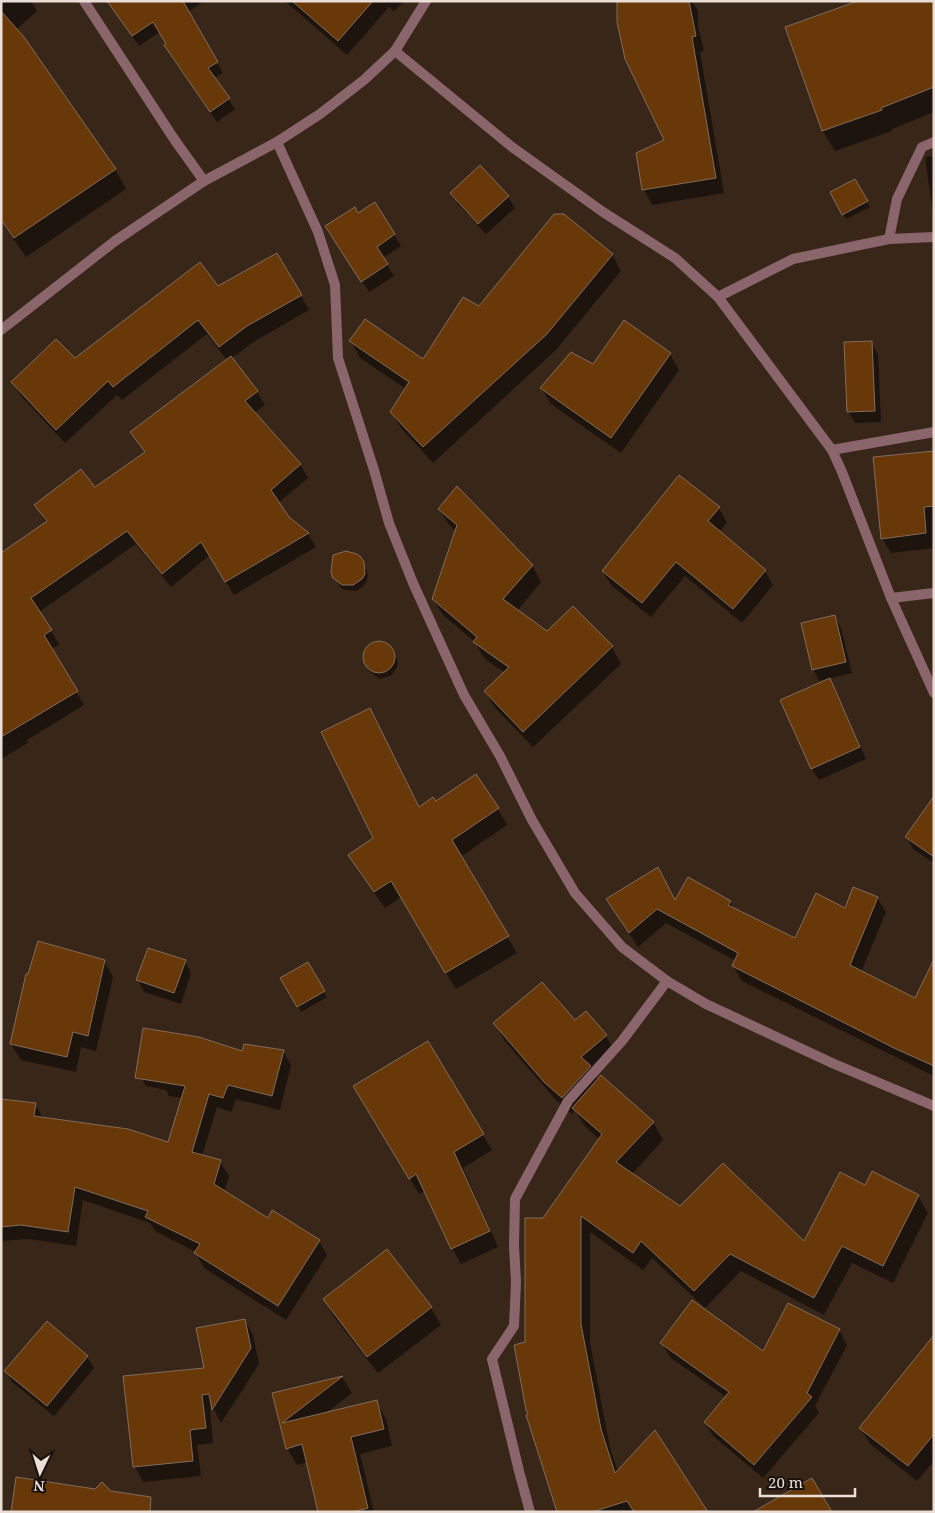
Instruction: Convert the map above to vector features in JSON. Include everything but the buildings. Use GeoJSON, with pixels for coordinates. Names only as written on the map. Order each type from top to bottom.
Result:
{"type":"FeatureCollection","features":[{"type":"Feature","properties":{"kind":"street"},"geometry":{"type":"LineString","coordinates":[[84,1],[174,139],[204,181]]}},
{"type":"Feature","properties":{"kind":"street"},"geometry":{"type":"LineString","coordinates":[[1,330],[115,241],[204,181],[276,142],[320,114],[364,80],[395,51],[426,1]]}},
{"type":"Feature","properties":{"kind":"street"},"geometry":{"type":"LineString","coordinates":[[395,51],[512,147],[603,212],[675,258],[718,296],[832,450],[891,598],[934,693]]}},
{"type":"Feature","properties":{"kind":"street"},"geometry":{"type":"LineString","coordinates":[[276,142],[318,232],[336,286],[338,358],[390,523],[413,583],[460,686],[500,756],[532,820],[575,893],[622,947],[666,981],[715,1008],[832,1063],[934,1106]]}},
{"type":"Feature","properties":{"kind":"street"},"geometry":{"type":"LineString","coordinates":[[889,239],[897,199],[922,147],[934,142]]}},
{"type":"Feature","properties":{"kind":"street"},"geometry":{"type":"LineString","coordinates":[[718,296],[793,260],[889,239],[934,237]]}},
{"type":"Feature","properties":{"kind":"street"},"geometry":{"type":"LineString","coordinates":[[832,450],[934,432]]}},
{"type":"Feature","properties":{"kind":"street"},"geometry":{"type":"LineString","coordinates":[[891,598],[934,592]]}},
{"type":"Feature","properties":{"kind":"street"},"geometry":{"type":"LineString","coordinates":[[530,1512],[518,1471],[492,1359],[514,1326],[516,1282],[514,1246],[515,1199],[568,1101],[622,1041],[666,981]]}}]}
